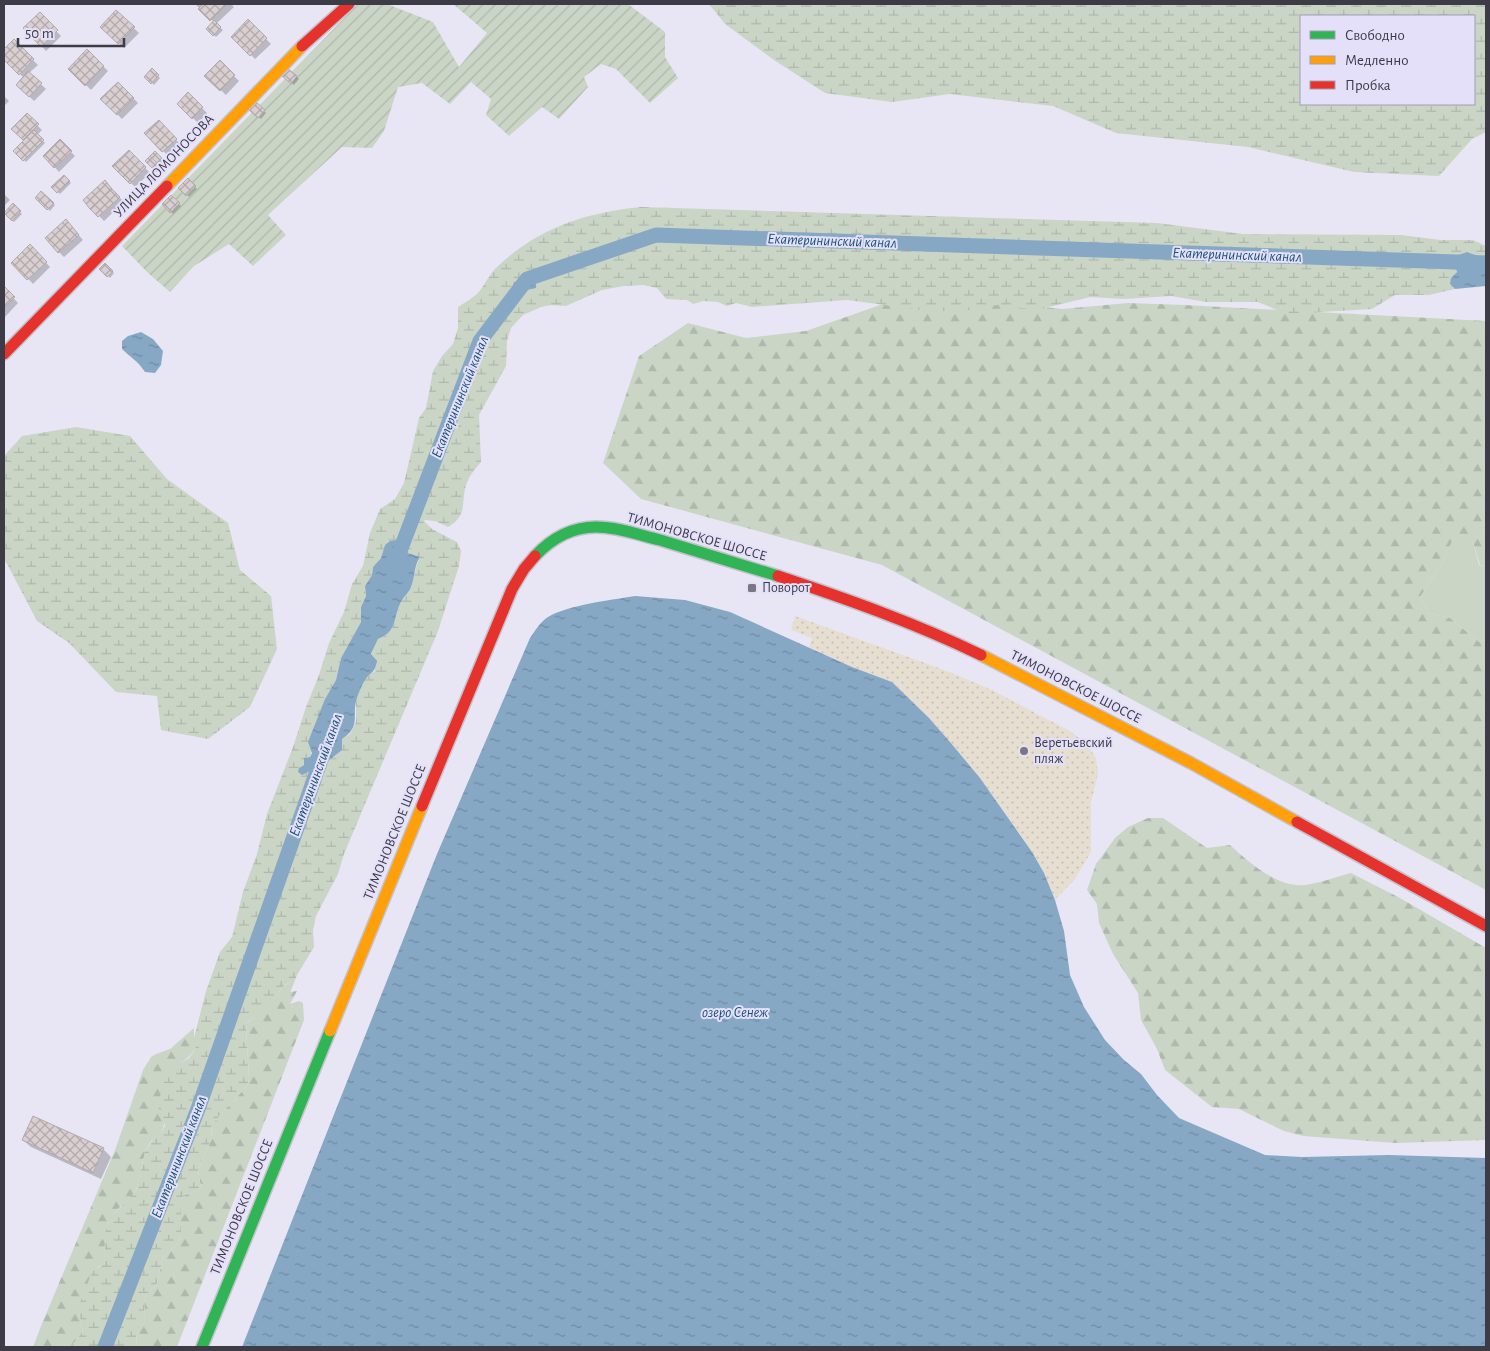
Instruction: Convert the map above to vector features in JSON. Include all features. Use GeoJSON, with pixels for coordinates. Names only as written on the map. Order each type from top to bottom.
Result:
{"type":"FeatureCollection","features":[{"type":"Feature","properties":{"kind":"street","name":"УЛИЦА ЛОМОНОСОВА"},"geometry":{"type":"LineString","coordinates":[[4,354],[305,43],[348,4]]}},
{"type":"Feature","properties":{"kind":"street","name":"ТИМОНОВСКОЕ ШОССЕ"},"geometry":{"type":"LineString","coordinates":[[202,1347],[467,694],[512,589],[524,568],[545,545],[562,535],[595,527],[619,529],[671,543],[844,598],[954,642],[1034,681],[1191,764],[1486,926]]}},
{"type":"Feature","properties":{"kind":"green space"},"geometry":{"type":"Polygon","coordinates":[[[358,4],[387,4],[433,22],[459,67],[487,33],[453,4],[628,4],[665,32],[665,57],[678,78],[650,103],[616,69],[601,64],[584,77],[588,87],[559,119],[542,107],[509,136],[486,115],[491,99],[471,82],[450,104],[422,83],[398,87],[384,131],[372,148],[342,147],[268,215],[286,235],[253,266],[229,244],[194,266],[170,292],[122,246],[358,4]]]}},
{"type":"Feature","properties":{"kind":"green space"},"geometry":{"type":"Polygon","coordinates":[[[709,4],[1486,4],[1486,132],[1472,139],[1439,176],[1354,172],[1248,147],[1116,133],[1053,106],[950,94],[892,102],[825,93],[774,60],[725,24],[709,4]]]}},
{"type":"Feature","properties":{"kind":"green space"},"geometry":{"type":"Polygon","coordinates":[[[641,207],[1157,223],[1243,234],[1401,235],[1441,240],[1473,240],[1486,246],[1486,255],[1481,257],[1467,252],[1450,284],[1455,289],[1429,295],[1395,295],[1372,309],[1287,314],[1258,302],[1206,302],[1171,296],[1124,299],[1090,297],[1037,310],[997,305],[963,311],[929,311],[847,300],[752,307],[736,303],[727,306],[718,302],[703,301],[693,304],[687,300],[666,299],[657,288],[643,285],[602,290],[566,306],[551,305],[541,307],[523,315],[511,328],[507,341],[506,366],[479,415],[481,462],[470,476],[466,486],[462,511],[455,522],[448,527],[435,521],[424,521],[432,529],[457,542],[461,551],[459,566],[438,631],[344,854],[338,874],[316,916],[313,930],[314,947],[297,975],[290,993],[290,982],[283,987],[266,1010],[246,1024],[249,1079],[247,1086],[212,1124],[211,1140],[198,1171],[201,1187],[181,1197],[181,1237],[176,1245],[163,1257],[157,1283],[144,1298],[145,1321],[137,1332],[137,1347],[71,1347],[83,1331],[79,1313],[80,1303],[92,1272],[105,1263],[105,1233],[111,1217],[136,1191],[145,1152],[155,1136],[162,1132],[165,1125],[158,1107],[163,1082],[166,1076],[180,1063],[189,1058],[201,1035],[194,1038],[206,991],[220,952],[232,937],[243,892],[257,854],[267,814],[293,747],[329,643],[344,612],[352,584],[363,566],[370,533],[380,509],[395,499],[404,483],[419,418],[426,408],[433,371],[442,356],[453,344],[458,328],[458,307],[477,294],[495,269],[528,243],[545,233],[581,218],[641,207]],[[385,545],[381,558],[373,567],[372,575],[365,586],[366,596],[361,607],[361,622],[341,658],[336,680],[325,699],[310,757],[304,758],[304,765],[299,768],[310,771],[313,774],[341,750],[342,739],[350,734],[356,722],[356,700],[365,678],[375,671],[371,655],[378,639],[388,633],[394,624],[401,602],[410,589],[420,557],[408,553],[404,547],[385,545]]]}},
{"type":"Feature","properties":{"kind":"green space"},"geometry":{"type":"Polygon","coordinates":[[[1003,303],[1062,309],[1128,303],[1184,305],[1486,321],[1486,566],[1480,565],[1473,543],[1454,536],[1443,562],[1420,597],[1429,613],[1450,618],[1479,642],[1486,639],[1486,890],[882,565],[641,499],[603,463],[639,356],[688,323],[746,338],[806,331],[883,304],[1003,303]]]}},
{"type":"Feature","properties":{"kind":"green space"},"geometry":{"type":"Polygon","coordinates":[[[76,427],[130,436],[167,479],[228,523],[240,570],[271,596],[277,649],[250,707],[208,739],[161,730],[157,696],[116,692],[69,643],[37,621],[4,558],[4,456],[22,436],[76,427]]]}},
{"type":"Feature","properties":{"kind":"green space"},"geometry":{"type":"Polygon","coordinates":[[[1454,535],[1473,543],[1479,565],[1486,566],[1486,639],[1479,642],[1450,618],[1429,613],[1420,597],[1443,562],[1454,535]]]}},
{"type":"Feature","properties":{"kind":"green space"},"geometry":{"type":"Polygon","coordinates":[[[1148,818],[1163,818],[1207,848],[1230,845],[1264,872],[1274,878],[1295,885],[1305,885],[1351,873],[1400,898],[1486,948],[1486,1140],[1395,1143],[1303,1136],[1284,1131],[1239,1109],[1212,1107],[1165,1070],[1157,1049],[1141,1020],[1138,993],[1113,954],[1099,923],[1097,904],[1087,890],[1096,864],[1115,838],[1128,827],[1148,818]]]}},
{"type":"Feature","properties":{"kind":"green space"},"geometry":{"type":"Polygon","coordinates":[[[291,982],[290,992],[297,991],[290,1004],[299,1001],[303,1003],[304,1020],[177,1347],[137,1347],[137,1332],[145,1321],[144,1298],[157,1283],[163,1257],[176,1245],[181,1237],[181,1196],[196,1191],[201,1187],[198,1171],[211,1140],[212,1124],[247,1086],[249,1079],[246,1024],[266,1009],[283,987],[291,982]]]}},
{"type":"Feature","properties":{"kind":"green space"},"geometry":{"type":"Polygon","coordinates":[[[194,1028],[194,1037],[202,1035],[191,1054],[180,1063],[162,1132],[155,1137],[146,1150],[135,1192],[110,1220],[105,1239],[105,1263],[98,1267],[79,1313],[83,1331],[71,1347],[33,1347],[115,1150],[143,1070],[151,1057],[170,1049],[194,1028]]]}},
{"type":"Feature","properties":{"kind":"sand","name":"Веретьевский пляж"},"geometry":{"type":"Polygon","coordinates":[[[795,616],[947,671],[992,690],[1068,730],[1086,743],[1096,758],[1098,774],[1091,802],[1091,852],[1075,879],[1055,900],[1044,873],[1013,824],[980,778],[929,718],[892,682],[852,667],[809,647],[812,638],[791,630],[795,616]]]}},
{"type":"Feature","properties":{"kind":"water"},"geometry":{"type":"Polygon","coordinates":[[[1467,252],[1481,257],[1486,255],[1486,286],[1455,289],[1450,284],[1451,278],[1457,272],[1453,257],[1467,252]]]}},
{"type":"Feature","properties":{"kind":"water"},"geometry":{"type":"Polygon","coordinates":[[[541,269],[545,272],[544,279],[536,283],[536,288],[527,290],[520,297],[511,292],[514,282],[529,279],[534,271],[541,269]]]}},
{"type":"Feature","properties":{"kind":"water"},"geometry":{"type":"Polygon","coordinates":[[[141,332],[153,339],[163,351],[161,365],[155,373],[145,372],[122,349],[122,341],[128,336],[141,332]]]}},
{"type":"Feature","properties":{"kind":"water"},"geometry":{"type":"Polygon","coordinates":[[[398,540],[408,553],[420,557],[411,587],[401,602],[394,624],[388,633],[378,639],[371,654],[377,661],[376,665],[365,680],[360,691],[355,704],[354,725],[352,730],[342,739],[342,750],[328,761],[325,768],[313,774],[310,771],[302,775],[298,772],[299,768],[304,765],[304,758],[310,757],[312,753],[308,742],[325,699],[336,680],[341,658],[361,622],[361,607],[366,596],[365,586],[372,575],[373,567],[381,558],[385,545],[390,541],[398,540]]]}},
{"type":"Feature","properties":{"kind":"water","name":"озеро Сенеж"},"geometry":{"type":"Polygon","coordinates":[[[635,596],[685,600],[730,612],[852,667],[892,682],[929,718],[980,778],[1032,852],[1044,873],[1055,900],[1064,931],[1070,975],[1084,1007],[1105,1040],[1141,1074],[1157,1095],[1179,1118],[1265,1155],[1302,1157],[1389,1155],[1486,1158],[1486,1347],[242,1347],[437,854],[530,638],[543,621],[556,613],[590,604],[635,596]]]}},
{"type":"Feature","properties":{"kind":"building"},"geometry":{"type":"Polygon","coordinates":[[[203,4],[227,4],[210,21],[198,9],[203,4]]]}},
{"type":"Feature","properties":{"kind":"building"},"geometry":{"type":"Polygon","coordinates":[[[116,10],[135,27],[118,44],[100,27],[116,10]]]}},
{"type":"Feature","properties":{"kind":"building"},"geometry":{"type":"Polygon","coordinates":[[[40,12],[58,30],[41,47],[23,28],[40,12]]]}},
{"type":"Feature","properties":{"kind":"building"},"geometry":{"type":"Polygon","coordinates":[[[248,19],[267,38],[250,56],[231,37],[248,19]]]}},
{"type":"Feature","properties":{"kind":"building"},"geometry":{"type":"Polygon","coordinates":[[[214,20],[221,27],[213,36],[206,29],[214,20]]]}},
{"type":"Feature","properties":{"kind":"building"},"geometry":{"type":"Polygon","coordinates":[[[14,39],[34,59],[19,75],[4,60],[4,49],[14,39]]]}},
{"type":"Feature","properties":{"kind":"building"},"geometry":{"type":"Polygon","coordinates":[[[87,49],[104,66],[85,86],[68,69],[87,49]]]}},
{"type":"Feature","properties":{"kind":"building"},"geometry":{"type":"Polygon","coordinates":[[[220,60],[235,75],[220,91],[204,76],[220,60]]]}},
{"type":"Feature","properties":{"kind":"building"},"geometry":{"type":"Polygon","coordinates":[[[152,68],[159,75],[151,84],[144,77],[152,68]]]}},
{"type":"Feature","properties":{"kind":"building"},"geometry":{"type":"Polygon","coordinates":[[[287,68],[297,76],[291,84],[281,75],[287,68]]]}},
{"type":"Feature","properties":{"kind":"building"},"geometry":{"type":"Polygon","coordinates":[[[28,71],[42,83],[29,97],[16,85],[28,71]]]}},
{"type":"Feature","properties":{"kind":"building"},"geometry":{"type":"Polygon","coordinates":[[[118,82],[134,98],[117,115],[100,99],[118,82]]]}},
{"type":"Feature","properties":{"kind":"building"},"geometry":{"type":"Polygon","coordinates":[[[188,92],[203,107],[192,119],[177,104],[188,92]]]}},
{"type":"Feature","properties":{"kind":"building"},"geometry":{"type":"Polygon","coordinates":[[[255,101],[265,110],[258,118],[248,109],[255,101]]]}},
{"type":"Feature","properties":{"kind":"building"},"geometry":{"type":"Polygon","coordinates":[[[27,113],[39,124],[23,140],[11,129],[27,113]]]}},
{"type":"Feature","properties":{"kind":"building"},"geometry":{"type":"Polygon","coordinates":[[[159,120],[177,139],[162,152],[144,133],[159,120]]]}},
{"type":"Feature","properties":{"kind":"building"},"geometry":{"type":"Polygon","coordinates":[[[34,130],[44,140],[23,161],[13,151],[34,130]]]}},
{"type":"Feature","properties":{"kind":"building"},"geometry":{"type":"Polygon","coordinates":[[[60,139],[72,151],[54,168],[43,156],[60,139]]]}},
{"type":"Feature","properties":{"kind":"building"},"geometry":{"type":"Polygon","coordinates":[[[129,150],[146,167],[130,184],[112,166],[129,150]]]}},
{"type":"Feature","properties":{"kind":"building"},"geometry":{"type":"Polygon","coordinates":[[[155,151],[166,162],[161,167],[150,156],[155,151]]]}},
{"type":"Feature","properties":{"kind":"building"},"geometry":{"type":"Polygon","coordinates":[[[150,156],[161,167],[156,172],[145,161],[150,156]]]}},
{"type":"Feature","properties":{"kind":"building"},"geometry":{"type":"Polygon","coordinates":[[[64,175],[70,181],[57,193],[51,187],[64,175]]]}},
{"type":"Feature","properties":{"kind":"building"},"geometry":{"type":"Polygon","coordinates":[[[188,178],[196,186],[186,196],[178,188],[188,178]]]}},
{"type":"Feature","properties":{"kind":"building"},"geometry":{"type":"Polygon","coordinates":[[[105,180],[112,189],[90,209],[83,200],[105,180]]]}},
{"type":"Feature","properties":{"kind":"building"},"geometry":{"type":"Polygon","coordinates":[[[112,189],[120,197],[98,217],[90,209],[112,189]]]}},
{"type":"Feature","properties":{"kind":"building"},"geometry":{"type":"Polygon","coordinates":[[[41,191],[54,203],[47,210],[35,198],[41,191]]]}},
{"type":"Feature","properties":{"kind":"building"},"geometry":{"type":"Polygon","coordinates":[[[171,195],[180,203],[170,213],[162,204],[171,195]]]}},
{"type":"Feature","properties":{"kind":"building"},"geometry":{"type":"Polygon","coordinates":[[[13,203],[21,211],[12,221],[4,213],[13,203]]]}},
{"type":"Feature","properties":{"kind":"building"},"geometry":{"type":"Polygon","coordinates":[[[66,219],[79,235],[58,253],[45,238],[66,219]]]}},
{"type":"Feature","properties":{"kind":"building"},"geometry":{"type":"Polygon","coordinates":[[[30,244],[47,262],[27,280],[11,263],[30,244]]]}},
{"type":"Feature","properties":{"kind":"building"},"geometry":{"type":"Polygon","coordinates":[[[105,263],[113,271],[107,277],[99,269],[105,263]]]}},
{"type":"Feature","properties":{"kind":"building"},"geometry":{"type":"Polygon","coordinates":[[[4,286],[15,297],[4,308],[4,286]]]}},
{"type":"Feature","properties":{"kind":"building"},"geometry":{"type":"Polygon","coordinates":[[[33,1116],[104,1148],[93,1173],[22,1140],[33,1116]]]}},
{"type":"Feature","properties":{"kind":"waterway","name":"Екатерининский канал"},"geometry":{"type":"LineString","coordinates":[[395,564],[480,341],[527,279],[656,235],[1486,263]]}},
{"type":"Feature","properties":{"kind":"waterway","name":"Екатерининский канал"},"geometry":{"type":"LineString","coordinates":[[105,1347],[198,1109],[323,754]]}},
{"type":"Feature","properties":{"kind":"traffic: fast"},"geometry":{"type":"LineString","coordinates":[[535,556],[555,539],[570,532],[579,529],[604,527],[660,540],[778,576]]}},
{"type":"Feature","properties":{"kind":"traffic: fast"},"geometry":{"type":"LineString","coordinates":[[202,1347],[330,1031]]}},
{"type":"Feature","properties":{"kind":"traffic: slow"},"geometry":{"type":"LineString","coordinates":[[167,186],[302,46]]}},
{"type":"Feature","properties":{"kind":"traffic: slow"},"geometry":{"type":"LineString","coordinates":[[981,655],[1191,763],[1297,822]]}},
{"type":"Feature","properties":{"kind":"traffic: slow"},"geometry":{"type":"LineString","coordinates":[[330,1031],[422,806]]}},
{"type":"Feature","properties":{"kind":"traffic: jam"},"geometry":{"type":"LineString","coordinates":[[302,46],[349,4]]}},
{"type":"Feature","properties":{"kind":"traffic: jam"},"geometry":{"type":"LineString","coordinates":[[4,354],[167,186]]}},
{"type":"Feature","properties":{"kind":"traffic: jam"},"geometry":{"type":"LineString","coordinates":[[422,806],[512,589],[524,569],[535,556]]}},
{"type":"Feature","properties":{"kind":"traffic: jam"},"geometry":{"type":"LineString","coordinates":[[778,576],[881,612],[981,655]]}},
{"type":"Feature","properties":{"kind":"traffic: jam"},"geometry":{"type":"LineString","coordinates":[[1297,822],[1486,926]]}},
{"type":"Feature","properties":{"kind":"place","name":"Поворот"},"geometry":{"type":"Point","coordinates":[752,588]}},
{"type":"Feature","properties":{"kind":"place","name":"Веретьевский пляж"},"geometry":{"type":"Point","coordinates":[1024,751]}}]}
